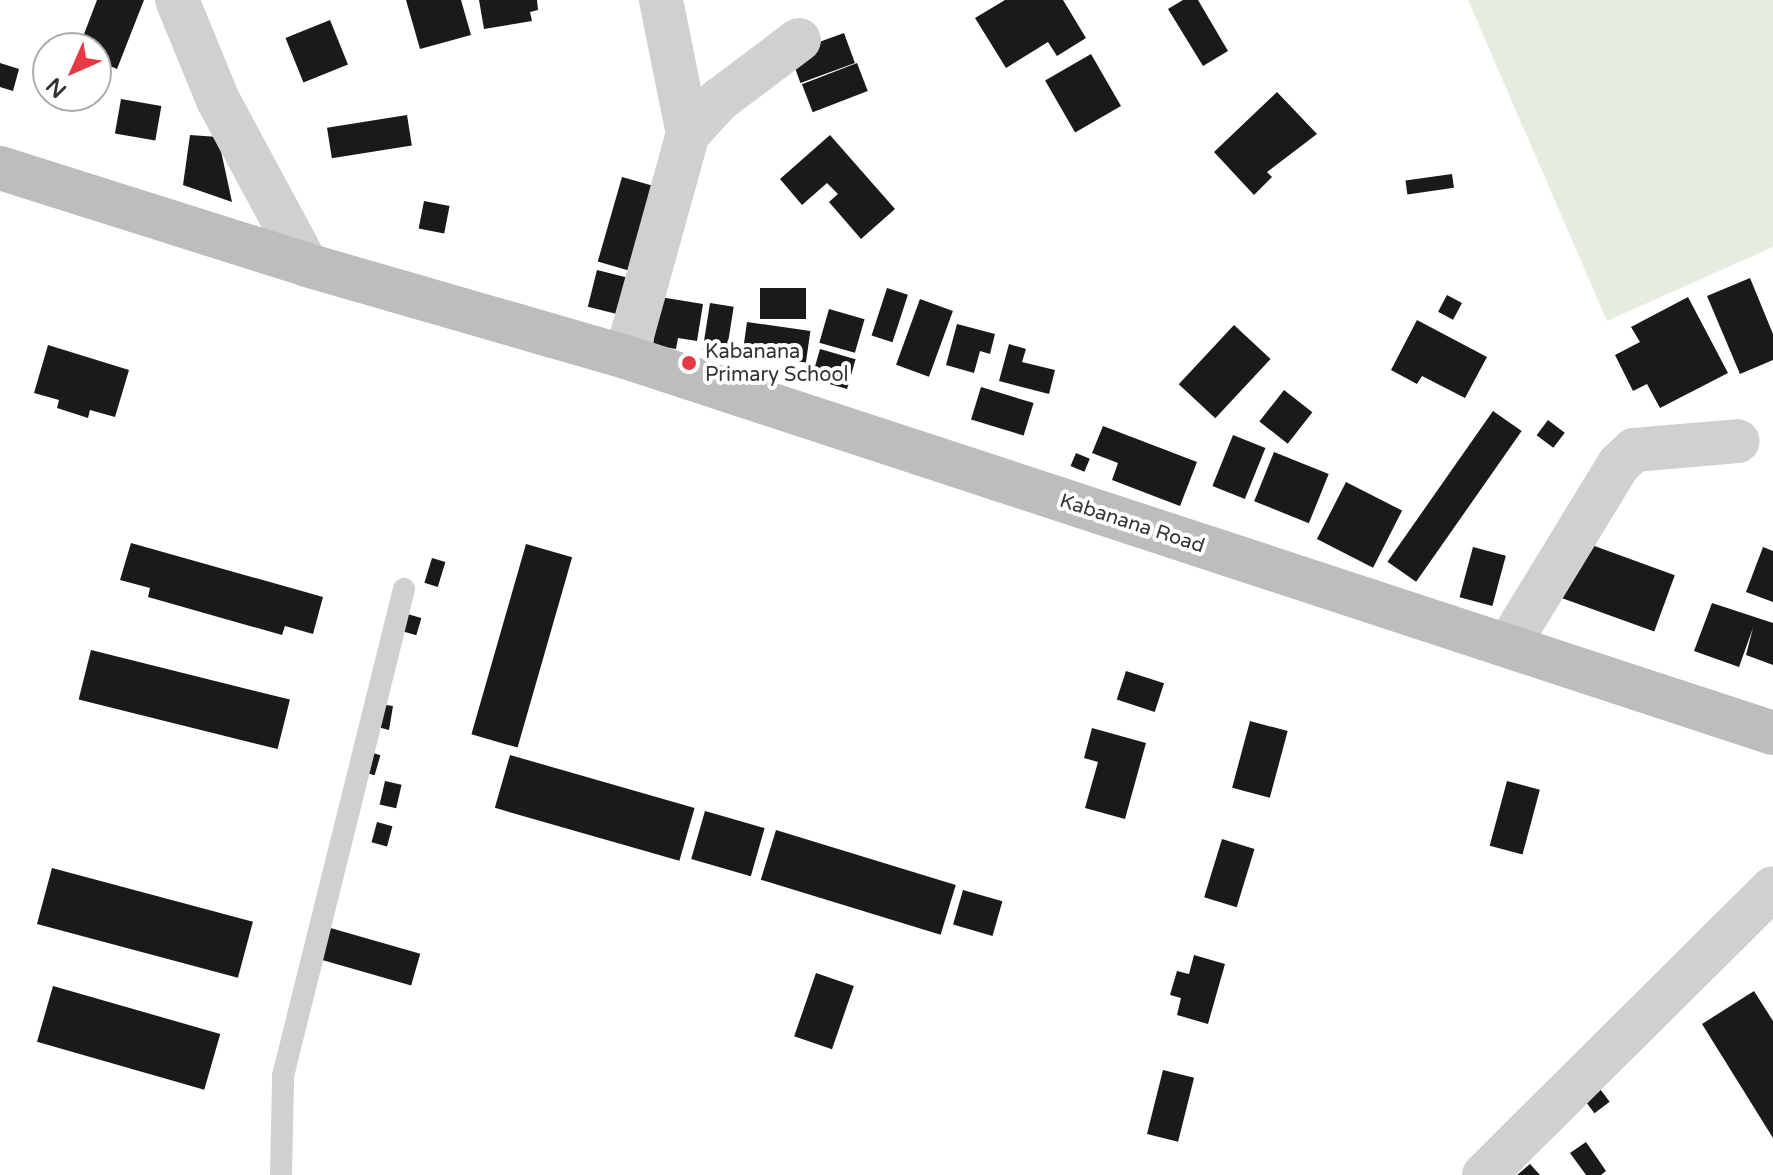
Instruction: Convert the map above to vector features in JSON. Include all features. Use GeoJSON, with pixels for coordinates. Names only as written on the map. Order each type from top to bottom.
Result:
{"type":"FeatureCollection","features":[{"type":"Feature","properties":{"kind":"street"},"geometry":{"type":"LineString","coordinates":[[177,0],[218,100],[307,265]]}},
{"type":"Feature","properties":{"kind":"street"},"geometry":{"type":"LineString","coordinates":[[661,0],[688,134]]}},
{"type":"Feature","properties":{"kind":"street"},"geometry":{"type":"LineString","coordinates":[[626,357],[688,134],[719,100],[799,40]]}},
{"type":"Feature","properties":{"kind":"street","name":"Kabanana Road"},"geometry":{"type":"LineString","coordinates":[[0,168],[307,265],[626,357],[1773,733]]}},
{"type":"Feature","properties":{"kind":"street"},"geometry":{"type":"LineString","coordinates":[[1509,644],[1619,464],[1634,450],[1738,441]]}},
{"type":"Feature","properties":{"kind":"street"},"geometry":{"type":"LineString","coordinates":[[1484,1175],[1773,888]]}},
{"type":"Feature","properties":{"kind":"lane"},"geometry":{"type":"LineString","coordinates":[[281,1175],[283,1076],[404,589]]}},
{"type":"Feature","properties":{"kind":"shaded area"},"geometry":{"type":"Polygon","coordinates":[[[1468,0],[1773,0],[1773,247],[1607,321],[1468,0]]]}},
{"type":"Feature","properties":{"kind":"building"},"geometry":{"type":"Polygon","coordinates":[[[97,0],[144,0],[117,69],[112,67],[112,32],[85,32],[97,0]]]}},
{"type":"Feature","properties":{"kind":"building"},"geometry":{"type":"Polygon","coordinates":[[[406,0],[461,0],[471,35],[420,49],[406,0]]]}},
{"type":"Feature","properties":{"kind":"building"},"geometry":{"type":"Polygon","coordinates":[[[479,0],[537,0],[538,10],[530,12],[532,21],[484,29],[479,0]]]}},
{"type":"Feature","properties":{"kind":"building"},"geometry":{"type":"Polygon","coordinates":[[[1005,0],[1063,0],[1086,38],[1057,56],[1048,42],[1006,68],[975,18],[1005,0]]]}},
{"type":"Feature","properties":{"kind":"building"},"geometry":{"type":"Polygon","coordinates":[[[1183,0],[1198,0],[1228,51],[1203,66],[1168,9],[1183,0]]]}},
{"type":"Feature","properties":{"kind":"building"},"geometry":{"type":"Polygon","coordinates":[[[330,20],[348,65],[303,82],[285,38],[330,20]]]}},
{"type":"Feature","properties":{"kind":"building"},"geometry":{"type":"Polygon","coordinates":[[[844,33],[855,63],[800,83],[789,53],[844,33]]]}},
{"type":"Feature","properties":{"kind":"building"},"geometry":{"type":"Polygon","coordinates":[[[1091,54],[1121,106],[1075,132],[1045,80],[1091,54]]]}},
{"type":"Feature","properties":{"kind":"building"},"geometry":{"type":"Polygon","coordinates":[[[0,63],[19,69],[13,91],[0,87],[0,63]]]}},
{"type":"Feature","properties":{"kind":"building"},"geometry":{"type":"Polygon","coordinates":[[[857,63],[868,91],[813,112],[802,84],[857,63]]]}},
{"type":"Feature","properties":{"kind":"building"},"geometry":{"type":"Polygon","coordinates":[[[1277,92],[1317,134],[1267,172],[1272,177],[1254,195],[1214,152],[1277,92]]]}},
{"type":"Feature","properties":{"kind":"building"},"geometry":{"type":"Polygon","coordinates":[[[121,99],[161,106],[155,141],[115,133],[121,99]]]}},
{"type":"Feature","properties":{"kind":"building"},"geometry":{"type":"Polygon","coordinates":[[[407,115],[412,146],[332,158],[327,128],[407,115]]]}},
{"type":"Feature","properties":{"kind":"building"},"geometry":{"type":"Polygon","coordinates":[[[190,135],[218,137],[232,202],[183,185],[190,135]]]}},
{"type":"Feature","properties":{"kind":"building"},"geometry":{"type":"Polygon","coordinates":[[[830,135],[895,209],[861,239],[829,202],[838,194],[827,183],[802,205],[780,179],[830,135]]]}},
{"type":"Feature","properties":{"kind":"building"},"geometry":{"type":"Polygon","coordinates":[[[1452,174],[1454,188],[1407,194],[1405,181],[1452,174]]]}},
{"type":"Feature","properties":{"kind":"building"},"geometry":{"type":"Polygon","coordinates":[[[622,177],[654,186],[629,271],[598,262],[622,177]]]}},
{"type":"Feature","properties":{"kind":"building"},"geometry":{"type":"Polygon","coordinates":[[[424,201],[450,206],[444,233],[419,228],[424,201]]]}},
{"type":"Feature","properties":{"kind":"building"},"geometry":{"type":"Polygon","coordinates":[[[597,270],[628,278],[619,315],[588,307],[597,270]]]}},
{"type":"Feature","properties":{"kind":"building"},"geometry":{"type":"Polygon","coordinates":[[[1750,278],[1773,334],[1773,360],[1740,374],[1707,296],[1750,278]]]}},
{"type":"Feature","properties":{"kind":"building"},"geometry":{"type":"Polygon","coordinates":[[[760,288],[806,288],[806,319],[760,319],[760,288]]]}},
{"type":"Feature","properties":{"kind":"building"},"geometry":{"type":"Polygon","coordinates":[[[887,288],[908,295],[892,342],[872,336],[887,288]]]}},
{"type":"Feature","properties":{"kind":"building"},"geometry":{"type":"Polygon","coordinates":[[[1447,295],[1462,303],[1453,320],[1438,312],[1447,295]]]}},
{"type":"Feature","properties":{"kind":"building"},"geometry":{"type":"Polygon","coordinates":[[[660,297],[703,304],[697,341],[678,338],[676,349],[653,345],[660,297]]]}},
{"type":"Feature","properties":{"kind":"building"},"geometry":{"type":"Polygon","coordinates":[[[1688,297],[1728,373],[1660,408],[1647,384],[1633,391],[1615,355],[1640,342],[1631,327],[1688,297]]]}},
{"type":"Feature","properties":{"kind":"building"},"geometry":{"type":"Polygon","coordinates":[[[920,299],[953,311],[929,377],[896,365],[920,299]]]}},
{"type":"Feature","properties":{"kind":"building"},"geometry":{"type":"Polygon","coordinates":[[[710,303],[734,307],[726,353],[703,349],[710,303]]]}},
{"type":"Feature","properties":{"kind":"building"},"geometry":{"type":"Polygon","coordinates":[[[829,309],[865,319],[855,353],[819,343],[829,309]]]}},
{"type":"Feature","properties":{"kind":"building"},"geometry":{"type":"Polygon","coordinates":[[[1417,320],[1487,357],[1465,398],[1422,376],[1417,384],[1391,370],[1417,320]]]}},
{"type":"Feature","properties":{"kind":"building"},"geometry":{"type":"Polygon","coordinates":[[[747,322],[810,331],[806,363],[743,354],[747,322]]]}},
{"type":"Feature","properties":{"kind":"building"},"geometry":{"type":"Polygon","coordinates":[[[957,324],[995,334],[990,354],[980,351],[974,373],[946,365],[957,324]]]}},
{"type":"Feature","properties":{"kind":"building"},"geometry":{"type":"Polygon","coordinates":[[[1234,325],[1271,359],[1215,418],[1179,384],[1234,325]]]}},
{"type":"Feature","properties":{"kind":"building"},"geometry":{"type":"Polygon","coordinates":[[[1009,344],[1026,349],[1022,362],[1055,370],[1049,394],[999,381],[1009,344]]]}},
{"type":"Feature","properties":{"kind":"building"},"geometry":{"type":"Polygon","coordinates":[[[48,345],[129,370],[115,417],[90,410],[88,418],[57,408],[59,400],[34,393],[48,345]]]}},
{"type":"Feature","properties":{"kind":"building"},"geometry":{"type":"Polygon","coordinates":[[[820,349],[856,359],[847,389],[811,379],[820,349]]]}},
{"type":"Feature","properties":{"kind":"building"},"geometry":{"type":"Polygon","coordinates":[[[981,387],[1034,403],[1024,436],[971,420],[981,387]]]}},
{"type":"Feature","properties":{"kind":"building"},"geometry":{"type":"Polygon","coordinates":[[[1284,390],[1312,412],[1288,444],[1259,422],[1284,390]]]}},
{"type":"Feature","properties":{"kind":"building"},"geometry":{"type":"Polygon","coordinates":[[[1493,411],[1522,431],[1416,582],[1387,562],[1493,411]]]}},
{"type":"Feature","properties":{"kind":"building"},"geometry":{"type":"Polygon","coordinates":[[[1548,420],[1565,433],[1553,448],[1537,435],[1548,420]]]}},
{"type":"Feature","properties":{"kind":"building"},"geometry":{"type":"Polygon","coordinates":[[[1103,426],[1197,462],[1180,506],[1112,480],[1118,463],[1092,453],[1103,426]]]}},
{"type":"Feature","properties":{"kind":"building"},"geometry":{"type":"Polygon","coordinates":[[[1233,435],[1265,448],[1245,499],[1212,486],[1233,435]]]}},
{"type":"Feature","properties":{"kind":"building"},"geometry":{"type":"Polygon","coordinates":[[[1274,452],[1329,474],[1309,523],[1254,501],[1274,452]]]}},
{"type":"Feature","properties":{"kind":"building"},"geometry":{"type":"Polygon","coordinates":[[[1076,453],[1090,459],[1084,472],[1071,466],[1076,453]]]}},
{"type":"Feature","properties":{"kind":"building"},"geometry":{"type":"Polygon","coordinates":[[[1346,482],[1402,511],[1373,568],[1317,539],[1346,482]]]}},
{"type":"Feature","properties":{"kind":"building"},"geometry":{"type":"Polygon","coordinates":[[[1578,540],[1675,575],[1654,632],[1557,596],[1578,540]]]}},
{"type":"Feature","properties":{"kind":"building"},"geometry":{"type":"Polygon","coordinates":[[[131,543],[323,597],[313,634],[285,626],[282,635],[148,597],[150,588],[120,580],[131,543]]]}},
{"type":"Feature","properties":{"kind":"building"},"geometry":{"type":"Polygon","coordinates":[[[526,544],[572,557],[518,748],[471,734],[526,544]]]}},
{"type":"Feature","properties":{"kind":"building"},"geometry":{"type":"Polygon","coordinates":[[[1473,547],[1506,556],[1492,606],[1460,597],[1473,547]]]}},
{"type":"Feature","properties":{"kind":"building"},"geometry":{"type":"Polygon","coordinates":[[[1763,547],[1773,551],[1773,602],[1746,592],[1763,547]]]}},
{"type":"Feature","properties":{"kind":"building"},"geometry":{"type":"Polygon","coordinates":[[[432,558],[445,562],[438,587],[424,583],[432,558]]]}},
{"type":"Feature","properties":{"kind":"building"},"geometry":{"type":"Polygon","coordinates":[[[1712,603],[1773,623],[1773,665],[1746,655],[1753,628],[1739,667],[1694,651],[1712,603]]]}},
{"type":"Feature","properties":{"kind":"building"},"geometry":{"type":"Polygon","coordinates":[[[404,613],[421,618],[416,635],[399,630],[404,613]]]}},
{"type":"Feature","properties":{"kind":"building"},"geometry":{"type":"Polygon","coordinates":[[[91,650],[290,700],[278,749],[79,699],[91,650]]]}},
{"type":"Feature","properties":{"kind":"building"},"geometry":{"type":"Polygon","coordinates":[[[1126,671],[1164,683],[1155,712],[1117,700],[1126,671]]]}},
{"type":"Feature","properties":{"kind":"building"},"geometry":{"type":"Polygon","coordinates":[[[379,704],[393,706],[389,730],[374,726],[379,704]]]}},
{"type":"Feature","properties":{"kind":"building"},"geometry":{"type":"Polygon","coordinates":[[[1250,721],[1288,731],[1270,798],[1232,788],[1250,721]]]}},
{"type":"Feature","properties":{"kind":"building"},"geometry":{"type":"Polygon","coordinates":[[[1092,728],[1146,743],[1125,819],[1085,808],[1098,762],[1084,758],[1092,728]]]}},
{"type":"Feature","properties":{"kind":"building"},"geometry":{"type":"Polygon","coordinates":[[[366,751],[380,755],[375,775],[360,771],[366,751]]]}},
{"type":"Feature","properties":{"kind":"building"},"geometry":{"type":"Polygon","coordinates":[[[510,755],[695,808],[679,861],[495,808],[510,755]]]}},
{"type":"Feature","properties":{"kind":"building"},"geometry":{"type":"Polygon","coordinates":[[[385,781],[402,785],[396,808],[380,804],[385,781]]]}},
{"type":"Feature","properties":{"kind":"building"},"geometry":{"type":"Polygon","coordinates":[[[1507,781],[1540,790],[1523,855],[1490,846],[1507,781]]]}},
{"type":"Feature","properties":{"kind":"building"},"geometry":{"type":"Polygon","coordinates":[[[705,811],[765,828],[751,876],[691,859],[705,811]]]}},
{"type":"Feature","properties":{"kind":"building"},"geometry":{"type":"Polygon","coordinates":[[[377,822],[392,826],[387,846],[372,842],[377,822]]]}},
{"type":"Feature","properties":{"kind":"building"},"geometry":{"type":"Polygon","coordinates":[[[776,830],[956,885],[941,935],[761,880],[776,830]]]}},
{"type":"Feature","properties":{"kind":"building"},"geometry":{"type":"Polygon","coordinates":[[[1222,839],[1255,849],[1237,907],[1204,897],[1222,839]]]}},
{"type":"Feature","properties":{"kind":"building"},"geometry":{"type":"Polygon","coordinates":[[[52,868],[253,922],[238,978],[37,924],[52,868]]]}},
{"type":"Feature","properties":{"kind":"building"},"geometry":{"type":"Polygon","coordinates":[[[963,890],[1002,901],[992,936],[953,925],[963,890]]]}},
{"type":"Feature","properties":{"kind":"building"},"geometry":{"type":"Polygon","coordinates":[[[327,927],[420,954],[411,985],[318,959],[327,927]]]}},
{"type":"Feature","properties":{"kind":"building"},"geometry":{"type":"Polygon","coordinates":[[[1194,955],[1225,964],[1208,1024],[1177,1015],[1181,998],[1170,995],[1177,971],[1189,974],[1194,955]]]}},
{"type":"Feature","properties":{"kind":"building"},"geometry":{"type":"Polygon","coordinates":[[[816,973],[854,986],[832,1049],[794,1036],[816,973]]]}},
{"type":"Feature","properties":{"kind":"building"},"geometry":{"type":"Polygon","coordinates":[[[53,986],[220,1034],[204,1090],[37,1042],[53,986]]]}},
{"type":"Feature","properties":{"kind":"building"},"geometry":{"type":"Polygon","coordinates":[[[1754,991],[1773,1021],[1773,1138],[1702,1024],[1754,991]]]}},
{"type":"Feature","properties":{"kind":"building"},"geometry":{"type":"Polygon","coordinates":[[[1163,1070],[1194,1078],[1178,1142],[1147,1134],[1163,1070]]]}},
{"type":"Feature","properties":{"kind":"building"},"geometry":{"type":"Polygon","coordinates":[[[1597,1085],[1610,1102],[1594,1113],[1582,1096],[1597,1085]]]}},
{"type":"Feature","properties":{"kind":"building"},"geometry":{"type":"Polygon","coordinates":[[[1586,1142],[1606,1171],[1601,1175],[1586,1175],[1570,1153],[1586,1142]]]}},
{"type":"Feature","properties":{"kind":"building"},"geometry":{"type":"Polygon","coordinates":[[[1530,1164],[1540,1175],[1517,1175],[1530,1164]]]}},
{"type":"Feature","properties":{"kind":"place","name":"Kabanana Primary School"},"geometry":{"type":"Point","coordinates":[689,363]}}]}
